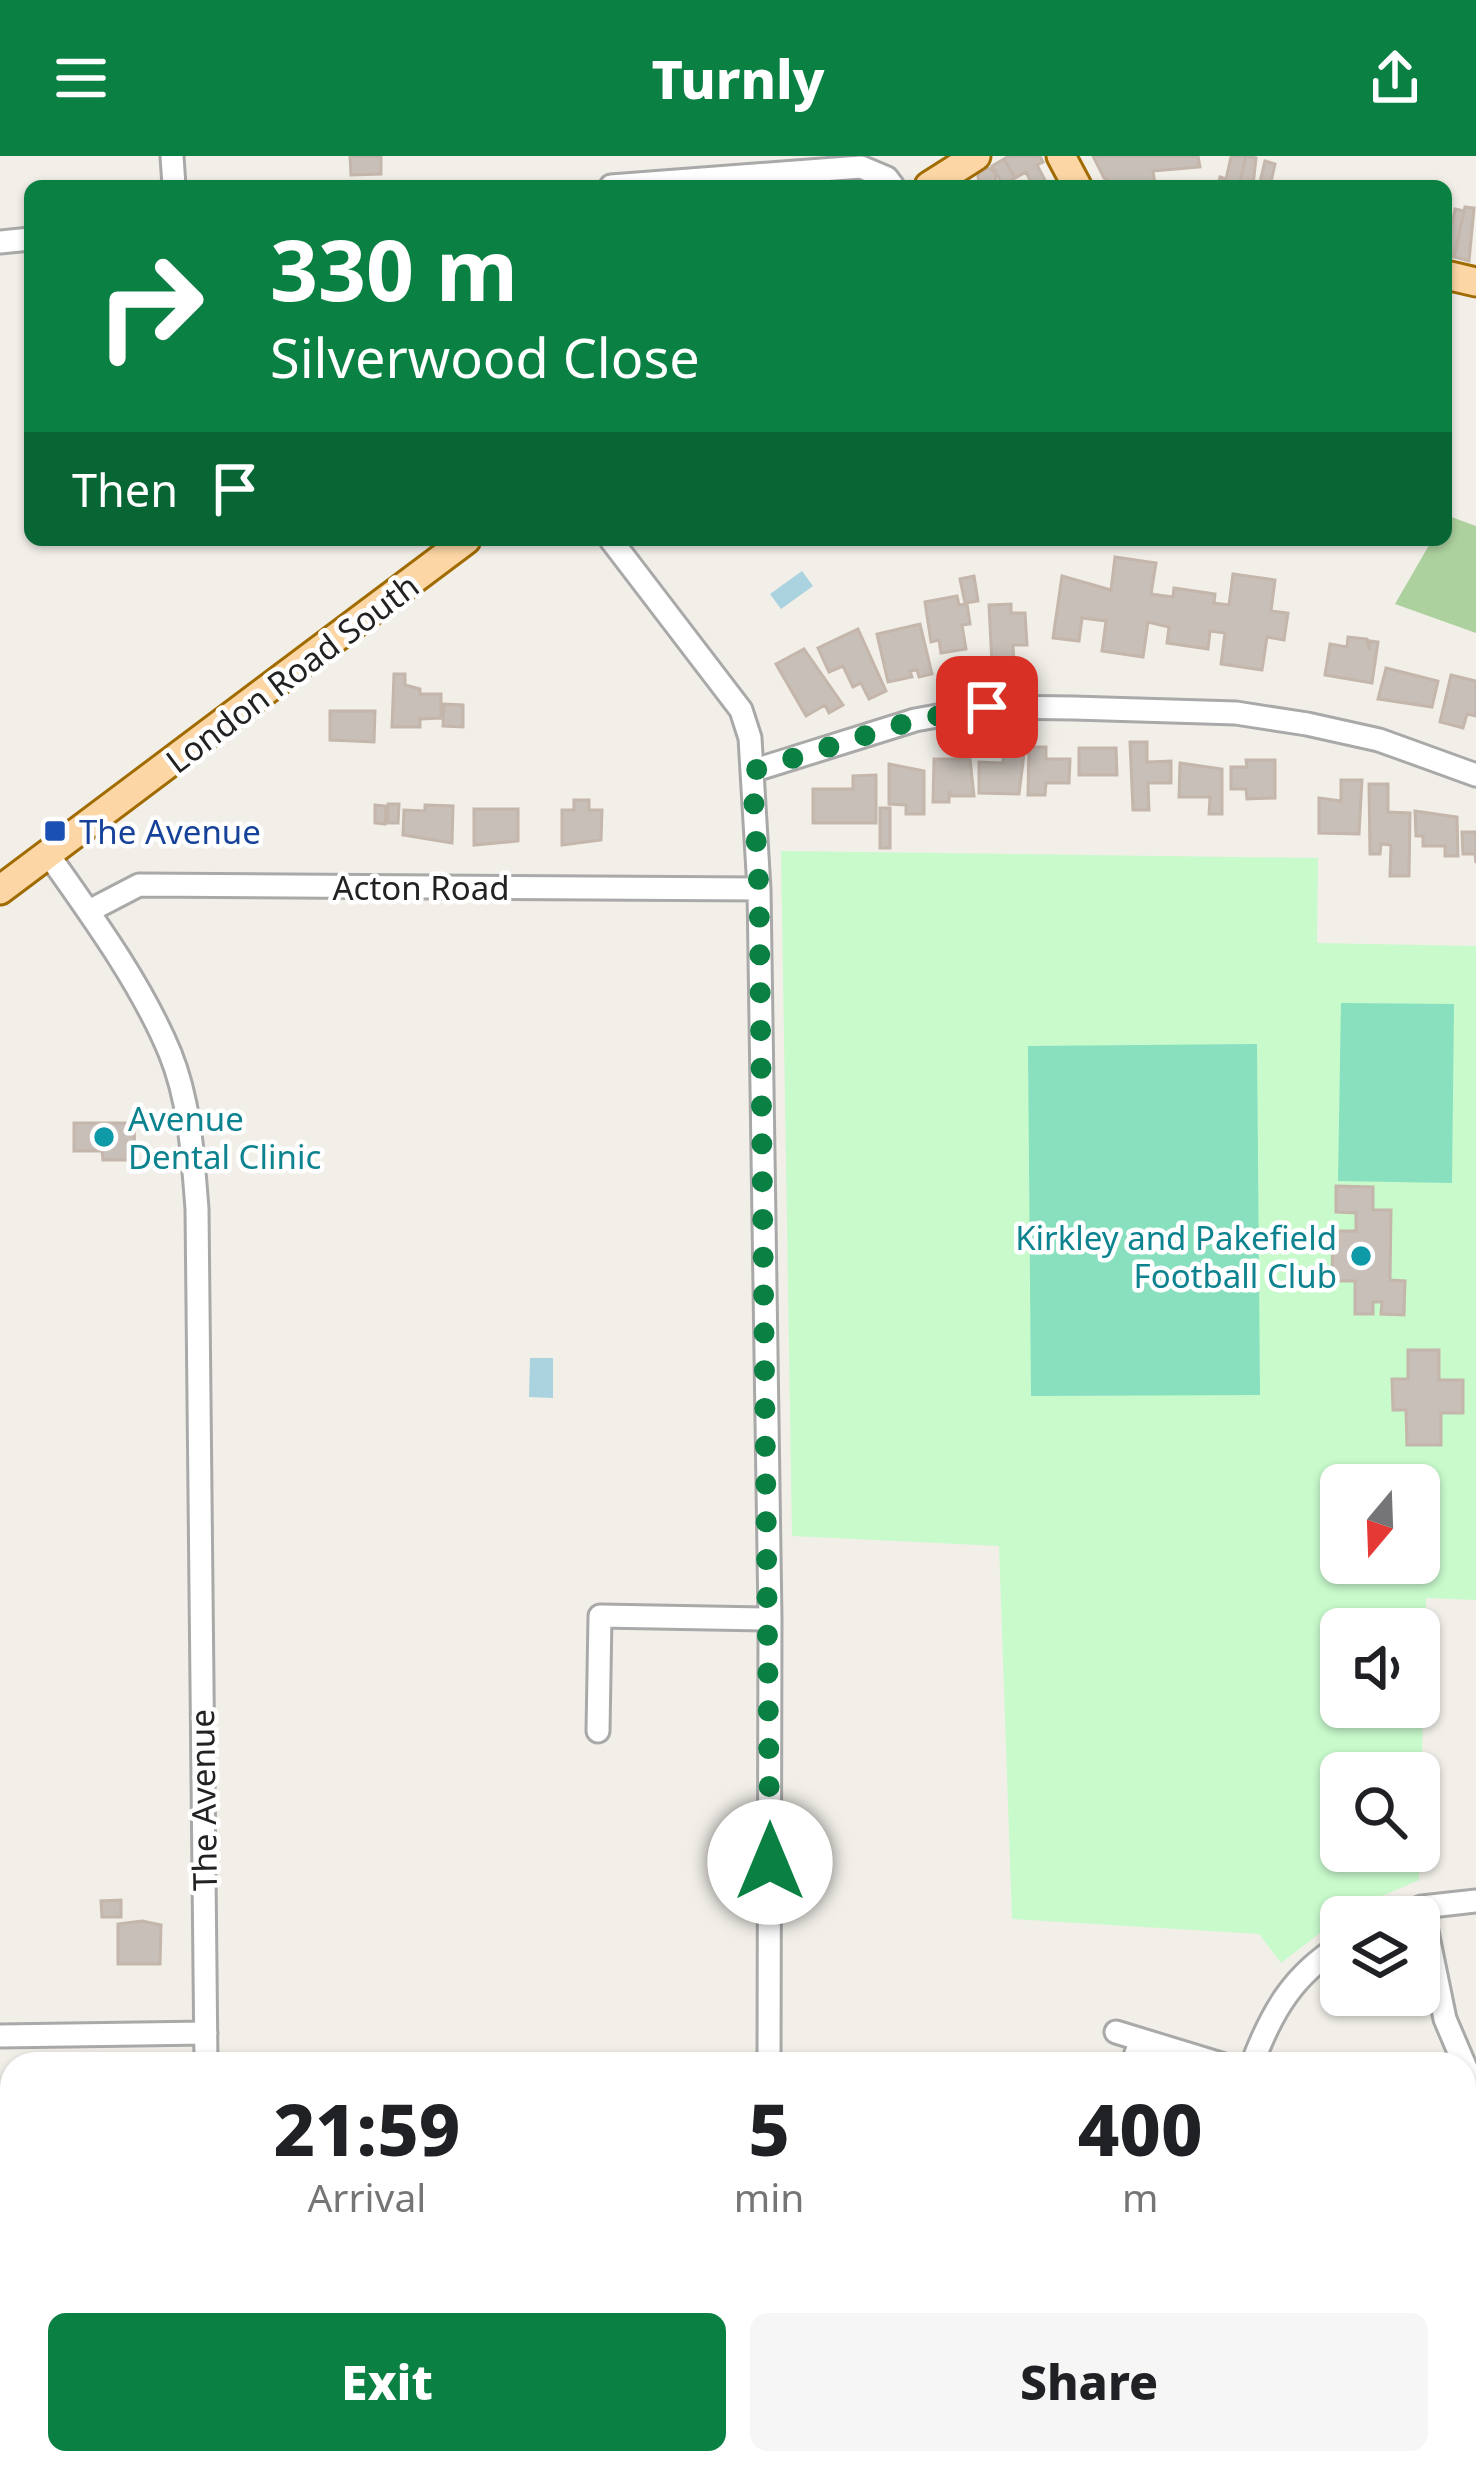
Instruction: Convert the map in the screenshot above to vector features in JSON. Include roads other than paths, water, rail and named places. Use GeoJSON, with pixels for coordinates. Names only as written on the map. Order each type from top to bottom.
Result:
{"type":"FeatureCollection","features":[{"type":"Feature","properties":{"kind":"main road"},"geometry":{"type":"LineString","coordinates":[[938,180],[976,156]]}},
{"type":"Feature","properties":{"kind":"main road","name":"London Road South"},"geometry":{"type":"LineString","coordinates":[[2,885],[458,546]]}},
{"type":"Feature","properties":{"kind":"street"},"geometry":{"type":"LineString","coordinates":[[690,180],[861,167],[888,180]]}},
{"type":"Feature","properties":{"kind":"street"},"geometry":{"type":"LineString","coordinates":[[615,546],[741,710],[752,771],[759,889],[770,1619],[769,2052]]}},
{"type":"Feature","properties":{"kind":"street"},"geometry":{"type":"LineString","coordinates":[[752,771],[915,720],[987,707],[1073,707],[1236,713],[1307,724],[1379,740],[1476,775]]}},
{"type":"Feature","properties":{"kind":"street","name":"The Avenue"},"geometry":{"type":"LineString","coordinates":[[48,854],[89,911],[170,1054],[190,1132],[196,1209],[206,2052]]}},
{"type":"Feature","properties":{"kind":"street","name":"Acton Road"},"geometry":{"type":"LineString","coordinates":[[89,911],[139,885],[759,889]]}},
{"type":"Feature","properties":{"kind":"street"},"geometry":{"type":"LineString","coordinates":[[598,1731],[600,1616],[770,1619]]}},
{"type":"Feature","properties":{"kind":"street"},"geometry":{"type":"LineString","coordinates":[[1440,1905],[1476,1901]]}},
{"type":"Feature","properties":{"kind":"street"},"geometry":{"type":"LineString","coordinates":[[1256,2052],[1270,2015],[1305,1967],[1320,1958]]}},
{"type":"Feature","properties":{"kind":"street"},"geometry":{"type":"LineString","coordinates":[[1440,1995],[1460,2052]]}},
{"type":"Feature","properties":{"kind":"street"},"geometry":{"type":"LineString","coordinates":[[0,2036],[206,2032]]}},
{"type":"Feature","properties":{"kind":"street"},"geometry":{"type":"LineString","coordinates":[[1116,2032],[1181,2052]]}},
{"type":"Feature","properties":{"kind":"street"},"geometry":{"type":"LineString","coordinates":[[1136,2052],[1141,2040]]}},
{"type":"Feature","properties":{"kind":"water"},"geometry":{"type":"Polygon","coordinates":[[[802,571],[813,586],[781,609],[770,594],[802,571]]]}},
{"type":"Feature","properties":{"kind":"water"},"geometry":{"type":"Polygon","coordinates":[[[530,1358],[553,1358],[553,1398],[529,1397],[530,1358]]]}},
{"type":"Feature","properties":{"kind":"place","name":"The Avenue"},"geometry":{"type":"Point","coordinates":[55,831]}},
{"type":"Feature","properties":{"kind":"place","name":"Avenue Dental Clinic"},"geometry":{"type":"Point","coordinates":[104,1137]}},
{"type":"Feature","properties":{"kind":"place","name":"Kirkley and Pakefield Football Club"},"geometry":{"type":"Point","coordinates":[1361,1256]}}]}
